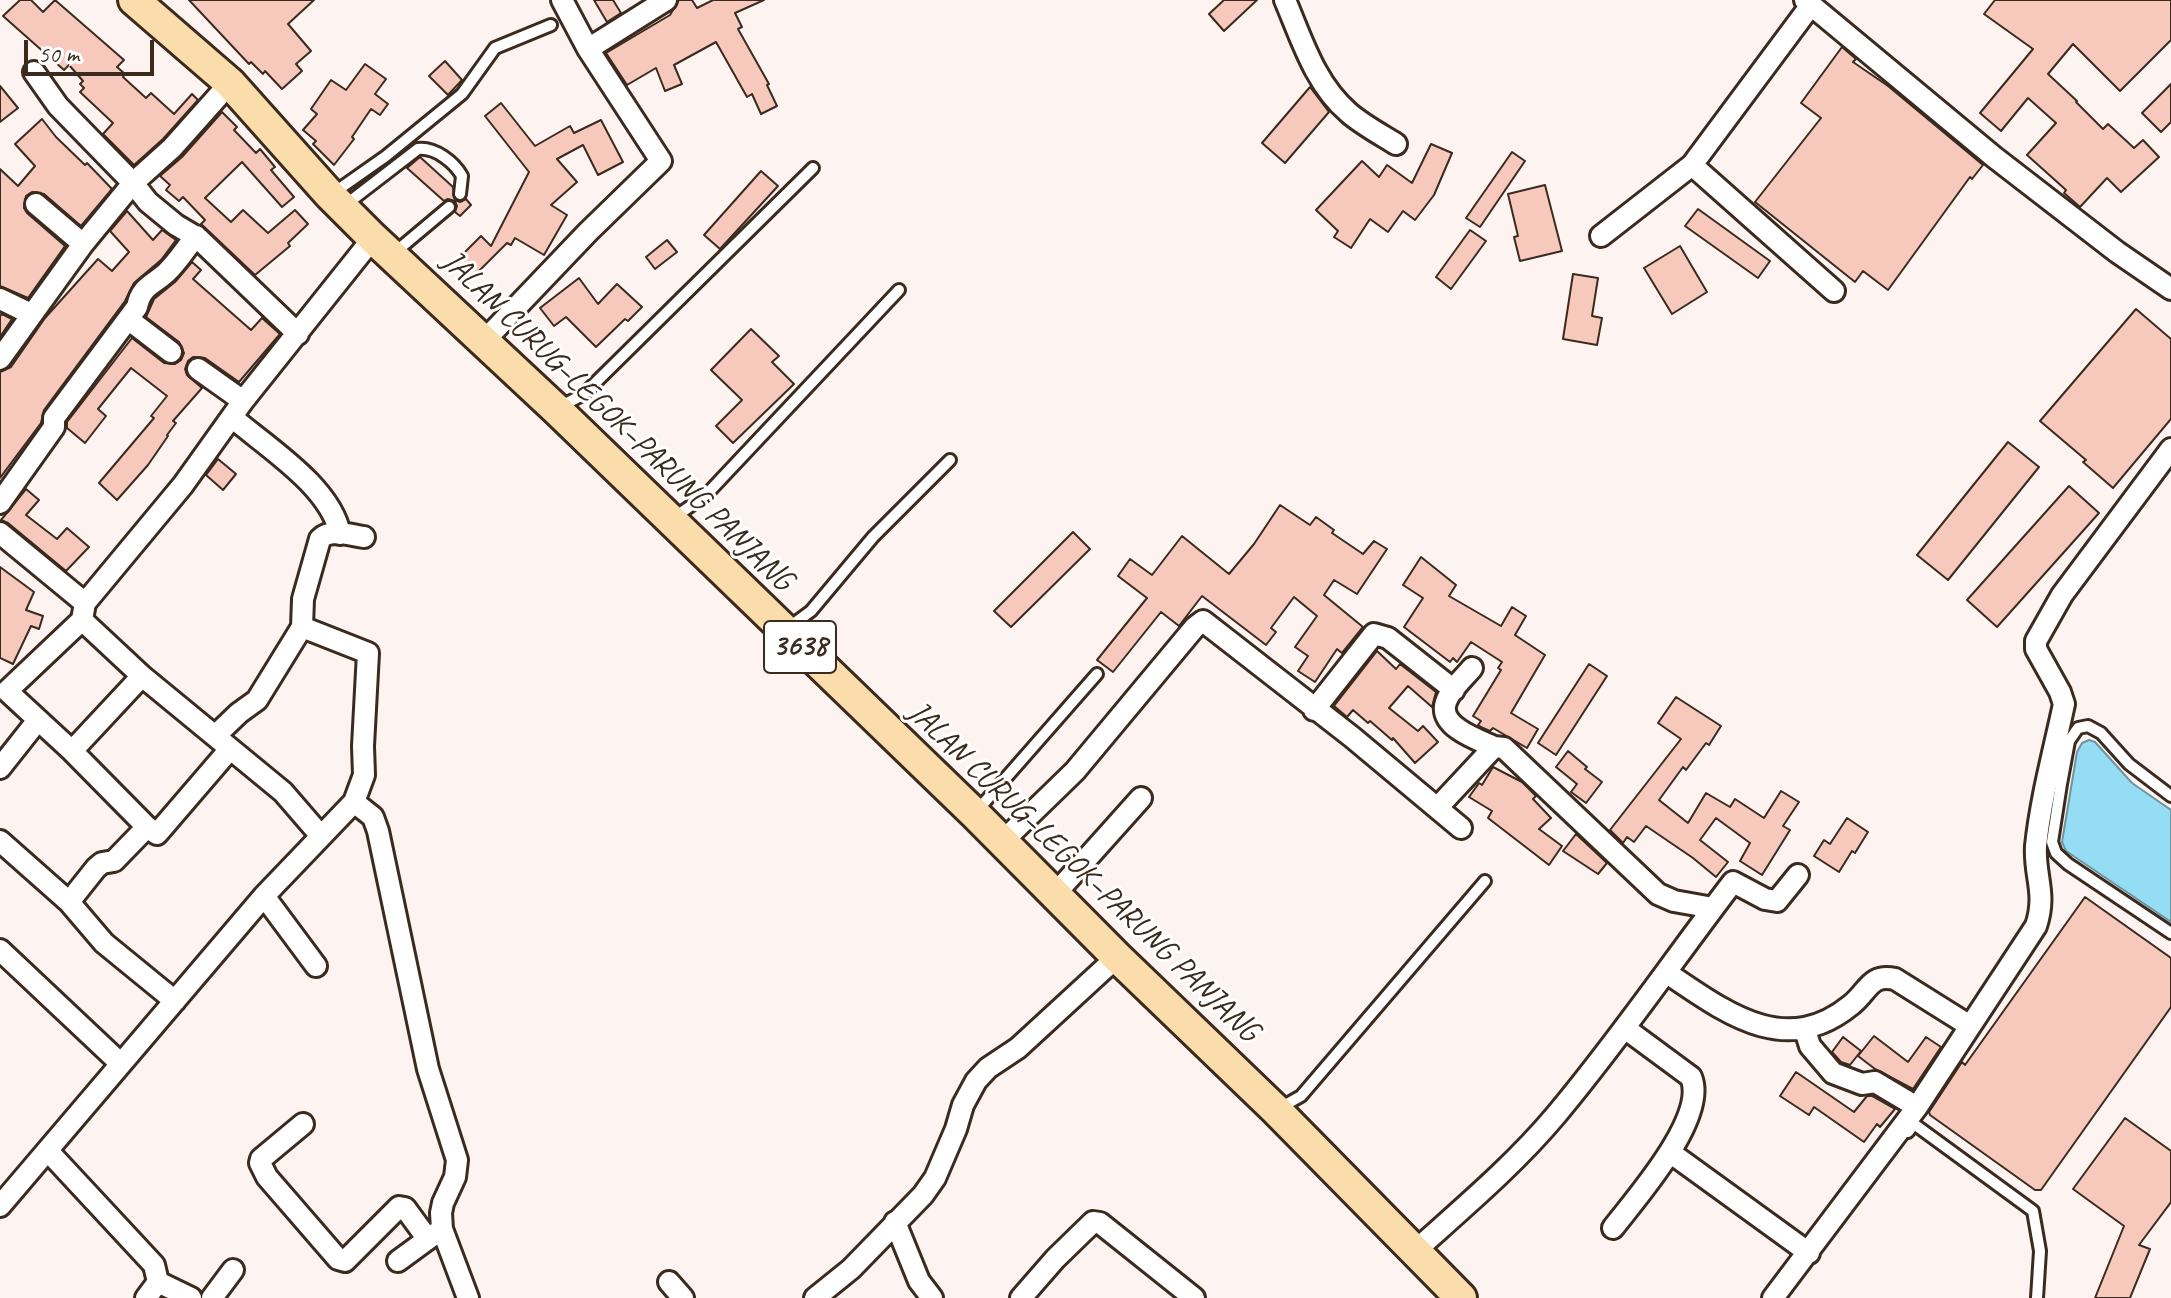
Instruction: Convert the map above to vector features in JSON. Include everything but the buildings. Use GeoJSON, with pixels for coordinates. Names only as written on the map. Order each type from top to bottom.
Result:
{"type":"FeatureCollection","features":[{"type":"Feature","properties":{"kind":"main road","name":"JALAN CURUG–LEGOK–PARUNG PANJANG"},"geometry":{"type":"LineString","coordinates":[[134,0],[230,83],[336,201],[1003,841],[1117,957],[1276,1110],[1461,1298]]}},
{"type":"Feature","properties":{"kind":"street"},"geometry":{"type":"LineString","coordinates":[[484,341],[661,161],[588,49],[562,0]]}},
{"type":"Feature","properties":{"kind":"street"},"geometry":{"type":"LineString","coordinates":[[588,49],[666,0]]}},
{"type":"Feature","properties":{"kind":"street"},"geometry":{"type":"LineString","coordinates":[[1285,0],[1316,73],[1332,95],[1349,114],[1396,144]]}},
{"type":"Feature","properties":{"kind":"street"},"geometry":{"type":"LineString","coordinates":[[1601,236],[1692,165],[1808,2],[1994,157],[2117,252],[2171,289]]}},
{"type":"Feature","properties":{"kind":"street"},"geometry":{"type":"LineString","coordinates":[[34,72],[58,106],[148,202],[225,261],[298,334]]}},
{"type":"Feature","properties":{"kind":"street"},"geometry":{"type":"LineString","coordinates":[[0,359],[83,244],[133,183],[172,148],[230,83]]}},
{"type":"Feature","properties":{"kind":"street"},"geometry":{"type":"LineString","coordinates":[[1692,165],[1834,291]]}},
{"type":"Feature","properties":{"kind":"street"},"geometry":{"type":"LineString","coordinates":[[36,204],[83,244]]}},
{"type":"Feature","properties":{"kind":"street"},"geometry":{"type":"LineString","coordinates":[[0,503],[54,427],[54,418],[128,319],[149,284],[166,274],[196,236]]}},
{"type":"Feature","properties":{"kind":"street"},"geometry":{"type":"LineString","coordinates":[[364,537],[324,534],[320,539],[303,599],[302,627],[257,700],[239,713],[157,834],[3,689],[83,612],[298,334],[382,246]]}},
{"type":"Feature","properties":{"kind":"street"},"geometry":{"type":"LineString","coordinates":[[0,299],[31,314]]}},
{"type":"Feature","properties":{"kind":"street"},"geometry":{"type":"LineString","coordinates":[[128,319],[171,352]]}},
{"type":"Feature","properties":{"kind":"street"},"geometry":{"type":"LineString","coordinates":[[198,369],[328,503],[337,516],[340,534]]}},
{"type":"Feature","properties":{"kind":"street"},"geometry":{"type":"LineString","coordinates":[[1773,1298],[1917,1107],[2027,942],[2040,914],[2042,894],[2036,850],[2054,783],[2064,704],[2036,649],[2036,641],[2062,595],[2171,449]]}},
{"type":"Feature","properties":{"kind":"street"},"geometry":{"type":"LineString","coordinates":[[0,533],[83,612],[142,676],[283,792],[321,836]]}},
{"type":"Feature","properties":{"kind":"street"},"geometry":{"type":"LineString","coordinates":[[1003,841],[1075,771],[1203,621],[1461,828]]}},
{"type":"Feature","properties":{"kind":"street"},"geometry":{"type":"LineString","coordinates":[[0,1206],[264,896],[354,802],[364,775],[368,653],[302,627]]}},
{"type":"Feature","properties":{"kind":"street"},"geometry":{"type":"LineString","coordinates":[[1314,710],[1374,634],[1388,638],[1454,690]]}},
{"type":"Feature","properties":{"kind":"street"},"geometry":{"type":"LineString","coordinates":[[1472,668],[1445,705],[1453,723],[1470,736],[1504,748],[1658,894],[1666,899],[1713,908]]}},
{"type":"Feature","properties":{"kind":"street"},"geometry":{"type":"LineString","coordinates":[[72,751],[142,676]]}},
{"type":"Feature","properties":{"kind":"street"},"geometry":{"type":"LineString","coordinates":[[0,768],[38,720]]}},
{"type":"Feature","properties":{"kind":"street"},"geometry":{"type":"LineString","coordinates":[[1438,807],[1494,747]]}},
{"type":"Feature","properties":{"kind":"street"},"geometry":{"type":"LineString","coordinates":[[1056,893],[1141,798]]}},
{"type":"Feature","properties":{"kind":"street"},"geometry":{"type":"LineString","coordinates":[[354,802],[373,817],[378,831],[428,1069],[457,1160],[455,1177],[443,1203],[435,1233],[398,1261]]}},
{"type":"Feature","properties":{"kind":"street"},"geometry":{"type":"LineString","coordinates":[[69,902],[96,868],[102,863],[114,861],[147,827]]}},
{"type":"Feature","properties":{"kind":"street"},"geometry":{"type":"LineString","coordinates":[[0,841],[69,902],[104,943],[175,1001]]}},
{"type":"Feature","properties":{"kind":"street"},"geometry":{"type":"LineString","coordinates":[[1415,1251],[1519,1156],[1626,1029],[1733,882],[1765,899],[1777,901],[1798,875]]}},
{"type":"Feature","properties":{"kind":"street"},"geometry":{"type":"LineString","coordinates":[[264,896],[316,966]]}},
{"type":"Feature","properties":{"kind":"street"},"geometry":{"type":"LineString","coordinates":[[0,950],[120,1063]]}},
{"type":"Feature","properties":{"kind":"street"},"geometry":{"type":"LineString","coordinates":[[815,1298],[851,1269],[923,1195],[935,1178],[963,1105],[976,1081],[988,1068],[1018,1048],[1117,957]]}},
{"type":"Feature","properties":{"kind":"street"},"geometry":{"type":"LineString","coordinates":[[1667,973],[1738,1019],[1782,1029],[1805,1030],[1827,1022],[1853,1004],[1876,979],[1884,976],[1895,979],[1970,1026]]}},
{"type":"Feature","properties":{"kind":"street"},"geometry":{"type":"LineString","coordinates":[[1613,1228],[1671,1153],[1688,1115],[1694,1084],[1691,1077],[1626,1029]]}},
{"type":"Feature","properties":{"kind":"street"},"geometry":{"type":"LineString","coordinates":[[1805,1030],[1810,1046],[1833,1073],[1862,1084],[1875,1082],[1917,1107]]}},
{"type":"Feature","properties":{"kind":"street"},"geometry":{"type":"LineString","coordinates":[[303,1124],[260,1163],[267,1177],[338,1259],[345,1261],[399,1207],[405,1208],[435,1233],[468,1298]]}},
{"type":"Feature","properties":{"kind":"street"},"geometry":{"type":"LineString","coordinates":[[48,1151],[154,1265],[152,1290],[191,1298]]}},
{"type":"Feature","properties":{"kind":"street"},"geometry":{"type":"LineString","coordinates":[[1671,1153],[1809,1253]]}},
{"type":"Feature","properties":{"kind":"street"},"geometry":{"type":"LineString","coordinates":[[895,1222],[919,1281],[932,1298]]}},
{"type":"Feature","properties":{"kind":"street"},"geometry":{"type":"LineString","coordinates":[[1021,1298],[1093,1222],[1100,1223],[1194,1298]]}},
{"type":"Feature","properties":{"kind":"street"},"geometry":{"type":"LineString","coordinates":[[212,1298],[233,1270]]}},
{"type":"Feature","properties":{"kind":"lane"},"geometry":{"type":"LineString","coordinates":[[336,201],[462,94],[495,48],[551,25]]}},
{"type":"Feature","properties":{"kind":"lane"},"geometry":{"type":"LineString","coordinates":[[336,201],[377,183],[418,149],[426,148],[456,167],[462,176],[460,194]]}},
{"type":"Feature","properties":{"kind":"lane"},"geometry":{"type":"LineString","coordinates":[[556,409],[584,394],[813,168]]}},
{"type":"Feature","properties":{"kind":"lane"},"geometry":{"type":"LineString","coordinates":[[382,246],[449,207]]}},
{"type":"Feature","properties":{"kind":"lane"},"geometry":{"type":"LineString","coordinates":[[670,521],[706,495],[899,290]]}},
{"type":"Feature","properties":{"kind":"lane"},"geometry":{"type":"LineString","coordinates":[[784,631],[811,611],[873,537],[950,460]]}},
{"type":"Feature","properties":{"kind":"lane"},"geometry":{"type":"LineString","coordinates":[[975,814],[1097,674]]}},
{"type":"Feature","properties":{"kind":"lane"},"geometry":{"type":"LineString","coordinates":[[2171,796],[2129,764],[2101,733],[2088,726],[2078,728],[2069,741],[2054,783],[2052,842],[2056,853],[2068,864],[2171,933]]}},
{"type":"Feature","properties":{"kind":"lane"},"geometry":{"type":"LineString","coordinates":[[1276,1110],[1301,1096],[1485,881]]}},
{"type":"Feature","properties":{"kind":"lane"},"geometry":{"type":"LineString","coordinates":[[1785,1298],[1914,1124],[2033,1211],[2040,1251],[2037,1298]]}},
{"type":"Feature","properties":{"kind":"water"},"geometry":{"type":"Polygon","coordinates":[[[2089,740],[2095,742],[2132,783],[2171,810],[2171,922],[2066,851],[2062,842],[2077,752],[2082,743],[2089,740]]]}}]}
